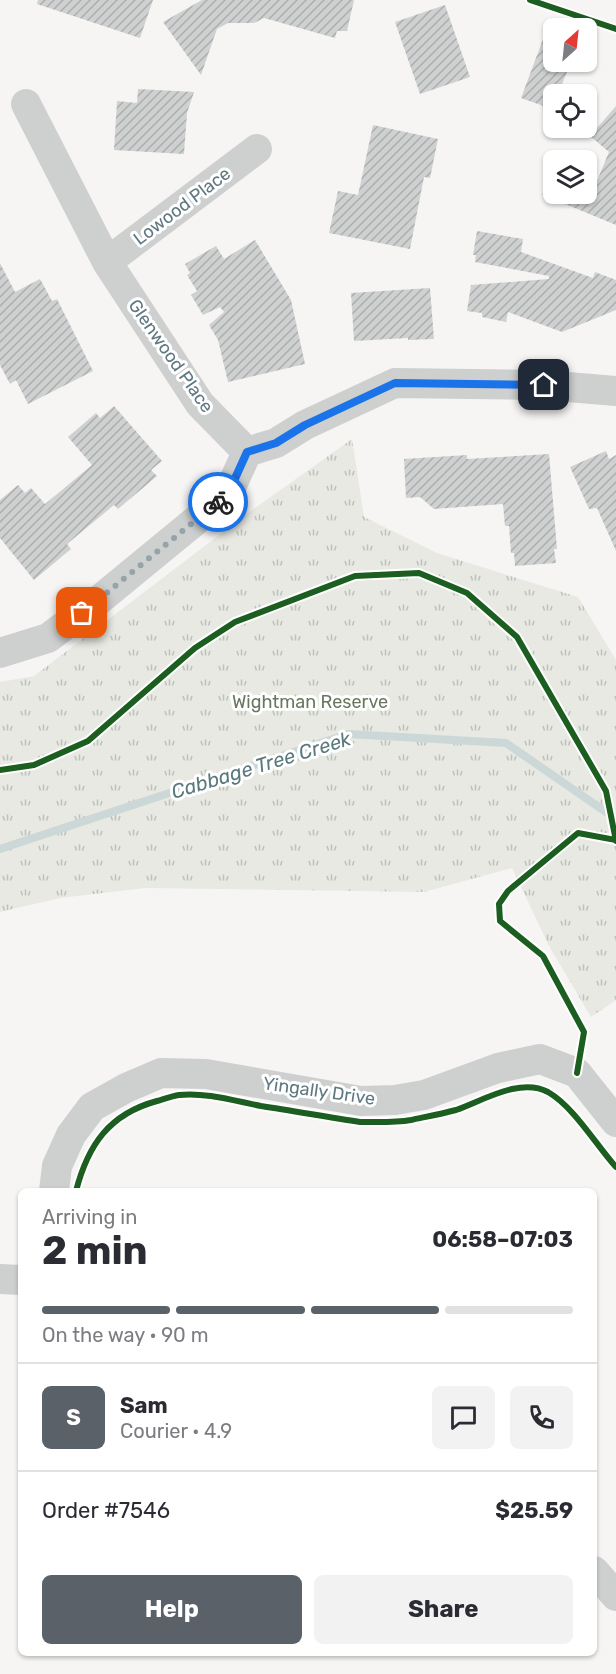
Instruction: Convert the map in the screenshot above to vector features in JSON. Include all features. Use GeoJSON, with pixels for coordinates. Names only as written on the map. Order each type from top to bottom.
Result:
{"type":"FeatureCollection","features":[{"type":"Feature","properties":{"kind":"street","name":"Glenwood Place"},"geometry":{"type":"LineString","coordinates":[[26,104],[107,262],[200,404],[247,452]]}},
{"type":"Feature","properties":{"kind":"street","name":"Lowood Place"},"geometry":{"type":"LineString","coordinates":[[107,262],[257,149]]}},
{"type":"Feature","properties":{"kind":"street"},"geometry":{"type":"LineString","coordinates":[[0,653],[48,638],[99,600],[228,494],[247,452],[276,443],[305,425],[395,383],[544,385],[616,392]]}},
{"type":"Feature","properties":{"kind":"street","name":"Yingally Drive"},"geometry":{"type":"LineString","coordinates":[[54,1188],[57,1166],[71,1136],[92,1107],[126,1088],[161,1073],[206,1074],[361,1101],[424,1095],[498,1068],[540,1059],[577,1073],[616,1122]]}},
{"type":"Feature","properties":{"kind":"street"},"geometry":{"type":"LineString","coordinates":[[0,1280],[18,1280]]}},
{"type":"Feature","properties":{"kind":"street"},"geometry":{"type":"LineString","coordinates":[[597,1574],[616,1596]]}},
{"type":"Feature","properties":{"kind":"green space","name":"Wightman Reserve"},"geometry":{"type":"Polygon","coordinates":[[[352,439],[364,517],[437,553],[578,597],[616,660],[616,1000],[591,1017],[549,946],[512,868],[424,892],[145,888],[60,898],[0,912],[0,682],[34,676],[248,513],[352,439]]]}},
{"type":"Feature","properties":{"kind":"building"},"geometry":{"type":"Polygon","coordinates":[[[38,0],[153,0],[140,38],[37,4],[38,0]]]}},
{"type":"Feature","properties":{"kind":"building"},"geometry":{"type":"Polygon","coordinates":[[[202,0],[354,0],[347,31],[337,31],[335,38],[264,18],[254,23],[228,23],[217,29],[201,75],[163,22],[202,0]]]}},
{"type":"Feature","properties":{"kind":"building"},"geometry":{"type":"Polygon","coordinates":[[[445,5],[470,77],[420,94],[395,22],[445,5]]]}},
{"type":"Feature","properties":{"kind":"building"},"geometry":{"type":"Polygon","coordinates":[[[543,39],[543,72],[567,72],[562,84],[543,84],[543,106],[521,98],[543,39]]]}},
{"type":"Feature","properties":{"kind":"building"},"geometry":{"type":"Polygon","coordinates":[[[138,89],[194,92],[187,113],[184,154],[114,150],[117,101],[137,103],[138,89]]]}},
{"type":"Feature","properties":{"kind":"building"},"geometry":{"type":"Polygon","coordinates":[[[616,106],[616,225],[565,204],[597,204],[597,181],[609,152],[592,138],[597,138],[597,128],[616,106]]]}},
{"type":"Feature","properties":{"kind":"building"},"geometry":{"type":"Polygon","coordinates":[[[373,125],[438,139],[430,178],[424,177],[410,249],[329,233],[338,191],[358,195],[373,125]]]}},
{"type":"Feature","properties":{"kind":"building"},"geometry":{"type":"Polygon","coordinates":[[[477,231],[523,239],[521,252],[593,278],[595,272],[616,280],[616,310],[562,332],[508,312],[506,322],[482,317],[482,313],[467,311],[471,285],[549,279],[549,276],[475,262],[476,255],[473,255],[477,231]]]}},
{"type":"Feature","properties":{"kind":"building"},"geometry":{"type":"Polygon","coordinates":[[[255,240],[291,300],[305,364],[228,382],[218,340],[209,325],[224,312],[220,307],[203,315],[191,295],[197,291],[187,275],[190,273],[185,264],[216,246],[224,259],[255,240]]]}},
{"type":"Feature","properties":{"kind":"building"},"geometry":{"type":"Polygon","coordinates":[[[0,263],[15,292],[40,279],[52,301],[57,299],[93,371],[28,404],[16,380],[10,384],[0,365],[0,263]]]}},
{"type":"Feature","properties":{"kind":"building"},"geometry":{"type":"Polygon","coordinates":[[[430,288],[434,339],[354,341],[351,293],[430,288]]]}},
{"type":"Feature","properties":{"kind":"building"},"geometry":{"type":"Polygon","coordinates":[[[114,406],[162,461],[151,470],[157,476],[118,509],[114,505],[67,544],[71,549],[34,580],[0,538],[0,500],[18,485],[25,493],[31,488],[45,504],[92,465],[68,437],[96,413],[100,418],[114,406]]]}},
{"type":"Feature","properties":{"kind":"building"},"geometry":{"type":"Polygon","coordinates":[[[606,451],[609,459],[616,455],[616,551],[597,508],[589,509],[570,467],[606,451]]]}},
{"type":"Feature","properties":{"kind":"building"},"geometry":{"type":"Polygon","coordinates":[[[549,454],[557,549],[554,549],[556,563],[515,566],[514,553],[511,553],[509,526],[505,526],[503,504],[434,509],[420,497],[406,498],[404,459],[467,455],[467,459],[549,454]]]}},
{"type":"Feature","properties":{"kind":"waterway","name":"Cabbage Tree Creek"},"geometry":{"type":"LineString","coordinates":[[0,849],[348,734],[506,743],[616,819]]}},
{"type":"Feature","properties":{"kind":"cycle path"},"geometry":{"type":"LineString","coordinates":[[530,0],[616,29]]}},
{"type":"Feature","properties":{"kind":"cycle path"},"geometry":{"type":"LineString","coordinates":[[0,770],[34,765],[88,741],[195,648],[235,622],[355,576],[419,573],[467,593],[517,637],[606,791],[616,841]]}},
{"type":"Feature","properties":{"kind":"cycle path"},"geometry":{"type":"LineString","coordinates":[[577,1073],[584,1032],[543,956],[500,921],[499,904],[508,891],[578,833],[616,840]]}},
{"type":"Feature","properties":{"kind":"cycle path"},"geometry":{"type":"LineString","coordinates":[[77,1188],[94,1146],[113,1123],[140,1107],[174,1096],[189,1094],[360,1122],[398,1122],[456,1110],[513,1089],[537,1088],[548,1092],[567,1107],[616,1167]]}},
{"type":"Feature","properties":{"kind":"way so far"},"geometry":{"type":"LineString","coordinates":[[82,613],[218,502]]}},
{"type":"Feature","properties":{"kind":"route"},"geometry":{"type":"LineString","coordinates":[[218,502],[228,494],[247,452],[276,443],[305,425],[395,383],[544,385]]}}]}
